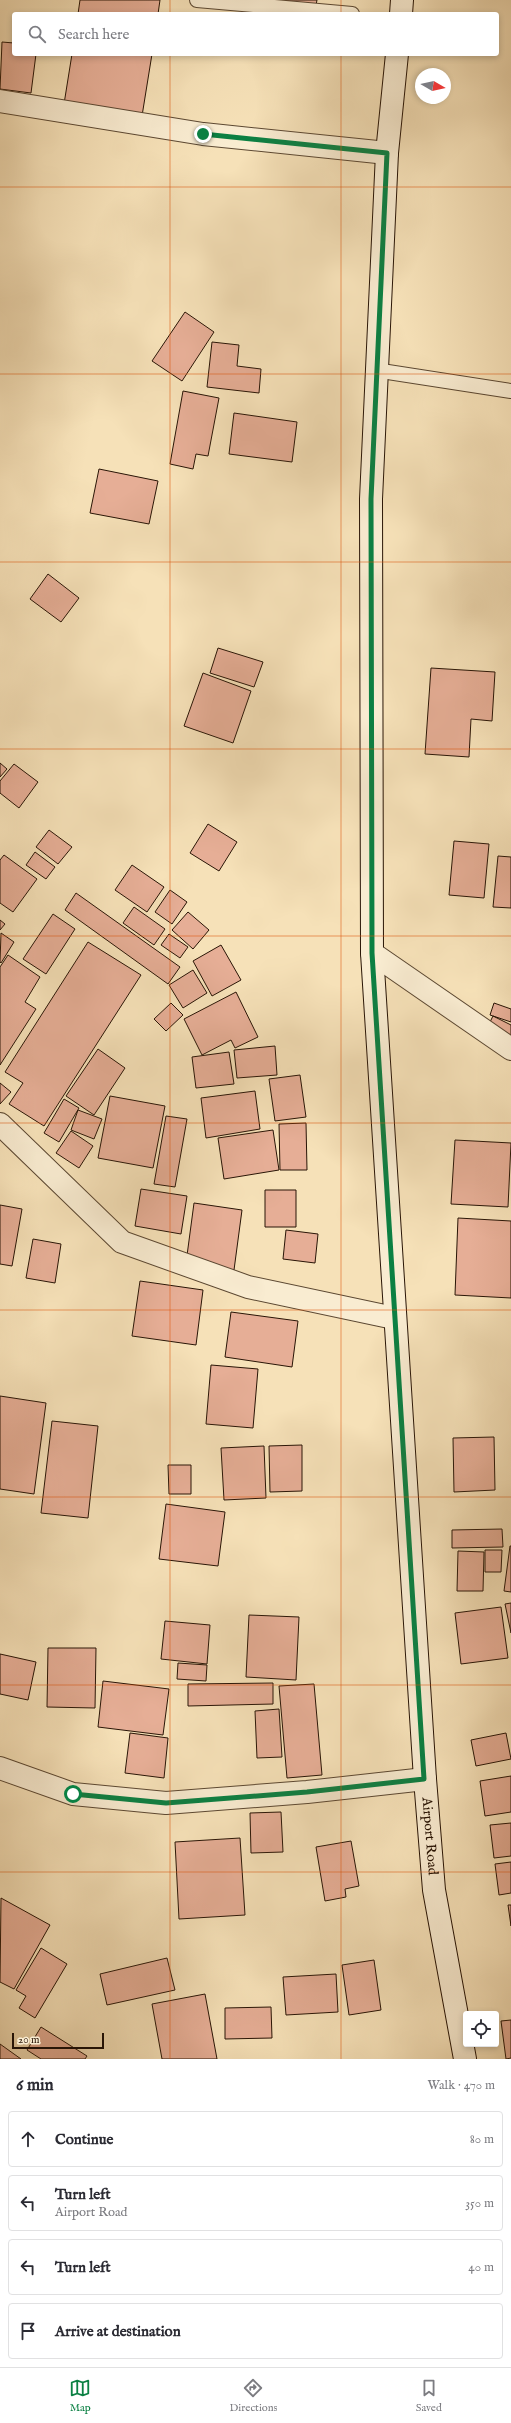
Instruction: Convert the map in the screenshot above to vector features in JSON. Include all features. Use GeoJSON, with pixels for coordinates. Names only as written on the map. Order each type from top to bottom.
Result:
{"type":"FeatureCollection","features":[{"type":"Feature","properties":{"kind":"main road"},"geometry":{"type":"LineString","coordinates":[[401,12],[402,0]]}},
{"type":"Feature","properties":{"kind":"main road","name":"Airport Road"},"geometry":{"type":"LineString","coordinates":[[397,56],[387,153],[371,499],[372,953],[424,1779],[434,1890],[465,2059]]}},
{"type":"Feature","properties":{"kind":"main road"},"geometry":{"type":"LineString","coordinates":[[0,101],[203,134],[387,153]]}},
{"type":"Feature","properties":{"kind":"main road"},"geometry":{"type":"LineString","coordinates":[[372,953],[511,1049]]}},
{"type":"Feature","properties":{"kind":"main road"},"geometry":{"type":"LineString","coordinates":[[0,1124],[122,1242],[248,1288],[394,1318]]}},
{"type":"Feature","properties":{"kind":"main road"},"geometry":{"type":"LineString","coordinates":[[0,1768],[73,1794],[166,1803],[307,1792],[424,1779]]}},
{"type":"Feature","properties":{"kind":"lane"},"geometry":{"type":"LineString","coordinates":[[197,0],[330,12]]}},
{"type":"Feature","properties":{"kind":"lane"},"geometry":{"type":"LineString","coordinates":[[376,370],[511,391]]}},
{"type":"Feature","properties":{"kind":"building"},"geometry":{"type":"Polygon","coordinates":[[[80,0],[160,0],[158,12],[78,12],[80,0]]]}},
{"type":"Feature","properties":{"kind":"building"},"geometry":{"type":"Polygon","coordinates":[[[278,0],[317,0],[316,5],[278,0]]]}},
{"type":"Feature","properties":{"kind":"building"},"geometry":{"type":"Polygon","coordinates":[[[2,42],[12,43],[12,56],[36,56],[31,93],[0,89],[2,42]]]}},
{"type":"Feature","properties":{"kind":"building"},"geometry":{"type":"Polygon","coordinates":[[[72,56],[152,56],[142,116],[64,104],[72,56]]]}},
{"type":"Feature","properties":{"kind":"building"},"geometry":{"type":"Polygon","coordinates":[[[185,312],[214,332],[182,381],[152,361],[185,312]]]}},
{"type":"Feature","properties":{"kind":"building"},"geometry":{"type":"Polygon","coordinates":[[[212,342],[239,345],[237,366],[261,369],[259,393],[207,387],[212,342]]]}},
{"type":"Feature","properties":{"kind":"building"},"geometry":{"type":"Polygon","coordinates":[[[183,391],[219,398],[208,456],[196,454],[193,469],[170,464],[183,391]]]}},
{"type":"Feature","properties":{"kind":"building"},"geometry":{"type":"Polygon","coordinates":[[[234,413],[297,422],[292,462],[229,454],[234,413]]]}},
{"type":"Feature","properties":{"kind":"building"},"geometry":{"type":"Polygon","coordinates":[[[99,469],[158,481],[149,524],[90,513],[99,469]]]}},
{"type":"Feature","properties":{"kind":"building"},"geometry":{"type":"Polygon","coordinates":[[[48,574],[79,598],[61,622],[30,599],[48,574]]]}},
{"type":"Feature","properties":{"kind":"building"},"geometry":{"type":"Polygon","coordinates":[[[218,648],[263,662],[254,687],[210,673],[218,648]]]}},
{"type":"Feature","properties":{"kind":"building"},"geometry":{"type":"Polygon","coordinates":[[[431,668],[495,672],[492,721],[471,719],[469,757],[425,754],[431,668]]]}},
{"type":"Feature","properties":{"kind":"building"},"geometry":{"type":"Polygon","coordinates":[[[203,673],[251,691],[233,743],[184,726],[203,673]]]}},
{"type":"Feature","properties":{"kind":"building"},"geometry":{"type":"Polygon","coordinates":[[[0,763],[7,769],[0,777],[0,763]]]}},
{"type":"Feature","properties":{"kind":"building"},"geometry":{"type":"Polygon","coordinates":[[[14,764],[38,782],[19,808],[0,793],[0,781],[14,764]]]}},
{"type":"Feature","properties":{"kind":"building"},"geometry":{"type":"Polygon","coordinates":[[[208,824],[237,842],[219,871],[190,853],[208,824]]]}},
{"type":"Feature","properties":{"kind":"building"},"geometry":{"type":"Polygon","coordinates":[[[49,830],[72,847],[58,864],[36,847],[49,830]]]}},
{"type":"Feature","properties":{"kind":"building"},"geometry":{"type":"Polygon","coordinates":[[[454,841],[489,844],[484,898],[449,895],[454,841]]]}},
{"type":"Feature","properties":{"kind":"building"},"geometry":{"type":"Polygon","coordinates":[[[35,852],[55,867],[46,879],[26,865],[35,852]]]}},
{"type":"Feature","properties":{"kind":"building"},"geometry":{"type":"Polygon","coordinates":[[[4,855],[37,879],[13,912],[0,903],[0,860],[4,855]]]}},
{"type":"Feature","properties":{"kind":"building"},"geometry":{"type":"Polygon","coordinates":[[[498,856],[511,857],[511,908],[493,907],[498,856]]]}},
{"type":"Feature","properties":{"kind":"building"},"geometry":{"type":"Polygon","coordinates":[[[132,865],[164,887],[147,912],[115,890],[132,865]]]}},
{"type":"Feature","properties":{"kind":"building"},"geometry":{"type":"Polygon","coordinates":[[[170,890],[187,902],[172,924],[155,912],[170,890]]]}},
{"type":"Feature","properties":{"kind":"building"},"geometry":{"type":"Polygon","coordinates":[[[76,893],[180,967],[168,984],[65,910],[76,893]]]}},
{"type":"Feature","properties":{"kind":"building"},"geometry":{"type":"Polygon","coordinates":[[[134,907],[165,929],[154,945],[123,923],[134,907]]]}},
{"type":"Feature","properties":{"kind":"building"},"geometry":{"type":"Polygon","coordinates":[[[188,912],[209,930],[193,949],[172,930],[188,912]]]}},
{"type":"Feature","properties":{"kind":"building"},"geometry":{"type":"Polygon","coordinates":[[[53,914],[75,929],[46,974],[23,959],[53,914]]]}},
{"type":"Feature","properties":{"kind":"building"},"geometry":{"type":"Polygon","coordinates":[[[0,920],[5,924],[0,930],[0,920]]]}},
{"type":"Feature","properties":{"kind":"building"},"geometry":{"type":"Polygon","coordinates":[[[1,933],[14,942],[1,963],[0,962],[1,933]]]}},
{"type":"Feature","properties":{"kind":"building"},"geometry":{"type":"Polygon","coordinates":[[[169,934],[188,947],[180,958],[161,945],[169,934]]]}},
{"type":"Feature","properties":{"kind":"building"},"geometry":{"type":"Polygon","coordinates":[[[88,942],[141,975],[44,1126],[9,1104],[23,1083],[5,1072],[88,942]]]}},
{"type":"Feature","properties":{"kind":"building"},"geometry":{"type":"Polygon","coordinates":[[[221,945],[241,980],[212,996],[193,961],[221,945]]]}},
{"type":"Feature","properties":{"kind":"building"},"geometry":{"type":"Polygon","coordinates":[[[8,955],[40,977],[25,1002],[36,1009],[0,1065],[0,967],[8,955]]]}},
{"type":"Feature","properties":{"kind":"building"},"geometry":{"type":"Polygon","coordinates":[[[193,970],[207,993],[183,1008],[169,985],[193,970]]]}},
{"type":"Feature","properties":{"kind":"building"},"geometry":{"type":"Polygon","coordinates":[[[236,992],[258,1037],[235,1048],[231,1040],[202,1055],[184,1019],[236,992]]]}},
{"type":"Feature","properties":{"kind":"building"},"geometry":{"type":"Polygon","coordinates":[[[171,1003],[183,1015],[166,1031],[154,1019],[171,1003]]]}},
{"type":"Feature","properties":{"kind":"building"},"geometry":{"type":"Polygon","coordinates":[[[494,1003],[511,1009],[511,1022],[490,1015],[494,1003]]]}},
{"type":"Feature","properties":{"kind":"building"},"geometry":{"type":"Polygon","coordinates":[[[493,1016],[511,1025],[511,1045],[485,1032],[493,1016]]]}},
{"type":"Feature","properties":{"kind":"building"},"geometry":{"type":"Polygon","coordinates":[[[275,1046],[277,1075],[237,1078],[234,1050],[275,1046]]]}},
{"type":"Feature","properties":{"kind":"building"},"geometry":{"type":"Polygon","coordinates":[[[98,1049],[125,1068],[94,1115],[66,1096],[98,1049]]]}},
{"type":"Feature","properties":{"kind":"building"},"geometry":{"type":"Polygon","coordinates":[[[229,1052],[234,1084],[196,1088],[192,1057],[229,1052]]]}},
{"type":"Feature","properties":{"kind":"building"},"geometry":{"type":"Polygon","coordinates":[[[300,1075],[306,1117],[275,1121],[269,1079],[300,1075]]]}},
{"type":"Feature","properties":{"kind":"building"},"geometry":{"type":"Polygon","coordinates":[[[0,1083],[11,1092],[0,1104],[0,1083]]]}},
{"type":"Feature","properties":{"kind":"building"},"geometry":{"type":"Polygon","coordinates":[[[255,1091],[260,1129],[206,1138],[201,1098],[255,1091]]]}},
{"type":"Feature","properties":{"kind":"building"},"geometry":{"type":"Polygon","coordinates":[[[110,1096],[165,1106],[153,1168],[98,1158],[110,1096]]]}},
{"type":"Feature","properties":{"kind":"building"},"geometry":{"type":"Polygon","coordinates":[[[64,1099],[79,1108],[59,1142],[44,1133],[64,1099]]]}},
{"type":"Feature","properties":{"kind":"building"},"geometry":{"type":"Polygon","coordinates":[[[78,1110],[102,1119],[94,1139],[71,1130],[78,1110]]]}},
{"type":"Feature","properties":{"kind":"building"},"geometry":{"type":"Polygon","coordinates":[[[166,1116],[187,1119],[175,1187],[154,1184],[166,1116]]]}},
{"type":"Feature","properties":{"kind":"building"},"geometry":{"type":"Polygon","coordinates":[[[306,1123],[307,1170],[280,1170],[279,1124],[306,1123]]]}},
{"type":"Feature","properties":{"kind":"building"},"geometry":{"type":"Polygon","coordinates":[[[273,1130],[279,1170],[224,1179],[218,1138],[273,1130]]]}},
{"type":"Feature","properties":{"kind":"building"},"geometry":{"type":"Polygon","coordinates":[[[71,1131],[93,1146],[79,1168],[56,1153],[71,1131]]]}},
{"type":"Feature","properties":{"kind":"building"},"geometry":{"type":"Polygon","coordinates":[[[455,1140],[511,1143],[508,1207],[451,1204],[455,1140]]]}},
{"type":"Feature","properties":{"kind":"building"},"geometry":{"type":"Polygon","coordinates":[[[141,1189],[187,1196],[181,1234],[135,1226],[141,1189]]]}},
{"type":"Feature","properties":{"kind":"building"},"geometry":{"type":"Polygon","coordinates":[[[265,1190],[296,1190],[296,1227],[265,1227],[265,1190]]]}},
{"type":"Feature","properties":{"kind":"building"},"geometry":{"type":"Polygon","coordinates":[[[194,1203],[242,1210],[234,1270],[186,1263],[194,1203]]]}},
{"type":"Feature","properties":{"kind":"building"},"geometry":{"type":"Polygon","coordinates":[[[0,1205],[22,1209],[12,1266],[0,1264],[0,1205]]]}},
{"type":"Feature","properties":{"kind":"building"},"geometry":{"type":"Polygon","coordinates":[[[458,1218],[511,1221],[511,1298],[455,1295],[458,1218]]]}},
{"type":"Feature","properties":{"kind":"building"},"geometry":{"type":"Polygon","coordinates":[[[286,1230],[318,1234],[315,1263],[283,1259],[286,1230]]]}},
{"type":"Feature","properties":{"kind":"building"},"geometry":{"type":"Polygon","coordinates":[[[33,1239],[61,1244],[55,1283],[26,1278],[33,1239]]]}},
{"type":"Feature","properties":{"kind":"building"},"geometry":{"type":"Polygon","coordinates":[[[140,1281],[203,1290],[196,1345],[132,1336],[140,1281]]]}},
{"type":"Feature","properties":{"kind":"building"},"geometry":{"type":"Polygon","coordinates":[[[231,1312],[298,1321],[292,1367],[225,1357],[231,1312]]]}},
{"type":"Feature","properties":{"kind":"building"},"geometry":{"type":"Polygon","coordinates":[[[211,1365],[258,1369],[253,1428],[206,1424],[211,1365]]]}},
{"type":"Feature","properties":{"kind":"building"},"geometry":{"type":"Polygon","coordinates":[[[0,1396],[46,1403],[34,1494],[0,1489],[0,1396]]]}},
{"type":"Feature","properties":{"kind":"building"},"geometry":{"type":"Polygon","coordinates":[[[52,1421],[98,1426],[88,1518],[41,1513],[52,1421]]]}},
{"type":"Feature","properties":{"kind":"building"},"geometry":{"type":"Polygon","coordinates":[[[494,1437],[495,1490],[454,1492],[453,1438],[494,1437]]]}},
{"type":"Feature","properties":{"kind":"building"},"geometry":{"type":"Polygon","coordinates":[[[302,1445],[302,1491],[270,1492],[269,1446],[302,1445]]]}},
{"type":"Feature","properties":{"kind":"building"},"geometry":{"type":"Polygon","coordinates":[[[264,1446],[266,1498],[224,1500],[221,1448],[264,1446]]]}},
{"type":"Feature","properties":{"kind":"building"},"geometry":{"type":"Polygon","coordinates":[[[168,1465],[191,1465],[191,1494],[169,1494],[168,1465]]]}},
{"type":"Feature","properties":{"kind":"building"},"geometry":{"type":"Polygon","coordinates":[[[166,1504],[225,1512],[218,1566],[159,1559],[166,1504]]]}},
{"type":"Feature","properties":{"kind":"building"},"geometry":{"type":"Polygon","coordinates":[[[502,1529],[503,1547],[452,1548],[452,1530],[502,1529]]]}},
{"type":"Feature","properties":{"kind":"building"},"geometry":{"type":"Polygon","coordinates":[[[511,1546],[511,1592],[504,1591],[511,1546]]]}},
{"type":"Feature","properties":{"kind":"building"},"geometry":{"type":"Polygon","coordinates":[[[485,1550],[502,1550],[501,1572],[485,1572],[485,1550]]]}},
{"type":"Feature","properties":{"kind":"building"},"geometry":{"type":"Polygon","coordinates":[[[458,1551],[484,1552],[483,1591],[457,1591],[458,1551]]]}},
{"type":"Feature","properties":{"kind":"building"},"geometry":{"type":"Polygon","coordinates":[[[511,1603],[511,1633],[505,1604],[511,1603]]]}},
{"type":"Feature","properties":{"kind":"building"},"geometry":{"type":"Polygon","coordinates":[[[501,1607],[508,1658],[461,1664],[455,1613],[501,1607]]]}},
{"type":"Feature","properties":{"kind":"building"},"geometry":{"type":"Polygon","coordinates":[[[249,1615],[299,1617],[296,1680],[246,1677],[249,1615]]]}},
{"type":"Feature","properties":{"kind":"building"},"geometry":{"type":"Polygon","coordinates":[[[165,1621],[210,1625],[207,1664],[161,1659],[165,1621]]]}},
{"type":"Feature","properties":{"kind":"building"},"geometry":{"type":"Polygon","coordinates":[[[48,1648],[96,1648],[95,1708],[47,1707],[48,1648]]]}},
{"type":"Feature","properties":{"kind":"building"},"geometry":{"type":"Polygon","coordinates":[[[0,1654],[36,1662],[28,1700],[0,1694],[0,1654]]]}},
{"type":"Feature","properties":{"kind":"building"},"geometry":{"type":"Polygon","coordinates":[[[178,1663],[207,1665],[206,1681],[177,1679],[178,1663]]]}},
{"type":"Feature","properties":{"kind":"building"},"geometry":{"type":"Polygon","coordinates":[[[103,1681],[169,1689],[163,1735],[98,1727],[103,1681]]]}},
{"type":"Feature","properties":{"kind":"building"},"geometry":{"type":"Polygon","coordinates":[[[273,1683],[273,1704],[188,1706],[188,1684],[273,1683]]]}},
{"type":"Feature","properties":{"kind":"building"},"geometry":{"type":"Polygon","coordinates":[[[314,1684],[322,1775],[287,1778],[279,1686],[314,1684]]]}},
{"type":"Feature","properties":{"kind":"building"},"geometry":{"type":"Polygon","coordinates":[[[279,1709],[282,1757],[257,1758],[255,1711],[279,1709]]]}},
{"type":"Feature","properties":{"kind":"building"},"geometry":{"type":"Polygon","coordinates":[[[130,1733],[168,1738],[164,1778],[125,1773],[130,1733]]]}},
{"type":"Feature","properties":{"kind":"building"},"geometry":{"type":"Polygon","coordinates":[[[506,1733],[511,1759],[476,1766],[471,1740],[506,1733]]]}},
{"type":"Feature","properties":{"kind":"building"},"geometry":{"type":"Polygon","coordinates":[[[511,1776],[511,1812],[485,1816],[480,1781],[511,1776]]]}},
{"type":"Feature","properties":{"kind":"building"},"geometry":{"type":"Polygon","coordinates":[[[281,1812],[283,1852],[251,1853],[250,1813],[281,1812]]]}},
{"type":"Feature","properties":{"kind":"building"},"geometry":{"type":"Polygon","coordinates":[[[511,1823],[511,1856],[494,1858],[490,1825],[511,1823]]]}},
{"type":"Feature","properties":{"kind":"building"},"geometry":{"type":"Polygon","coordinates":[[[240,1838],[245,1915],[179,1919],[175,1842],[240,1838]]]}},
{"type":"Feature","properties":{"kind":"building"},"geometry":{"type":"Polygon","coordinates":[[[351,1841],[359,1886],[345,1889],[346,1897],[325,1901],[316,1847],[351,1841]]]}},
{"type":"Feature","properties":{"kind":"building"},"geometry":{"type":"Polygon","coordinates":[[[511,1862],[511,1893],[499,1895],[495,1864],[511,1862]]]}},
{"type":"Feature","properties":{"kind":"building"},"geometry":{"type":"Polygon","coordinates":[[[1,1898],[50,1925],[14,1989],[0,1982],[1,1898]]]}},
{"type":"Feature","properties":{"kind":"building"},"geometry":{"type":"Polygon","coordinates":[[[508,1905],[511,1905],[511,1926],[508,1905]]]}},
{"type":"Feature","properties":{"kind":"building"},"geometry":{"type":"Polygon","coordinates":[[[41,1948],[67,1964],[35,2018],[19,2008],[26,1996],[16,1990],[41,1948]]]}},
{"type":"Feature","properties":{"kind":"building"},"geometry":{"type":"Polygon","coordinates":[[[167,1958],[175,1990],[107,2005],[100,1974],[167,1958]]]}},
{"type":"Feature","properties":{"kind":"building"},"geometry":{"type":"Polygon","coordinates":[[[374,1960],[381,2010],[349,2015],[342,1965],[374,1960]]]}},
{"type":"Feature","properties":{"kind":"building"},"geometry":{"type":"Polygon","coordinates":[[[336,1974],[338,2012],[286,2015],[283,1977],[336,1974]]]}},
{"type":"Feature","properties":{"kind":"building"},"geometry":{"type":"Polygon","coordinates":[[[205,1994],[217,2059],[162,2059],[152,2004],[205,1994]]]}},
{"type":"Feature","properties":{"kind":"building"},"geometry":{"type":"Polygon","coordinates":[[[271,2007],[272,2038],[225,2039],[225,2008],[271,2007]]]}},
{"type":"Feature","properties":{"kind":"building"},"geometry":{"type":"Polygon","coordinates":[[[511,2020],[511,2058],[506,2059],[501,2021],[511,2020]]]}},
{"type":"Feature","properties":{"kind":"building"},"geometry":{"type":"Polygon","coordinates":[[[41,2027],[87,2056],[85,2059],[41,2059],[27,2050],[41,2027]]]}},
{"type":"Feature","properties":{"kind":"building"},"geometry":{"type":"Polygon","coordinates":[[[0,2044],[21,2059],[0,2059],[0,2044]]]}},
{"type":"Feature","properties":{"kind":"route"},"geometry":{"type":"LineString","coordinates":[[73,1794],[166,1803],[307,1792],[424,1779],[372,953],[371,499],[387,153],[203,134]]}}]}
